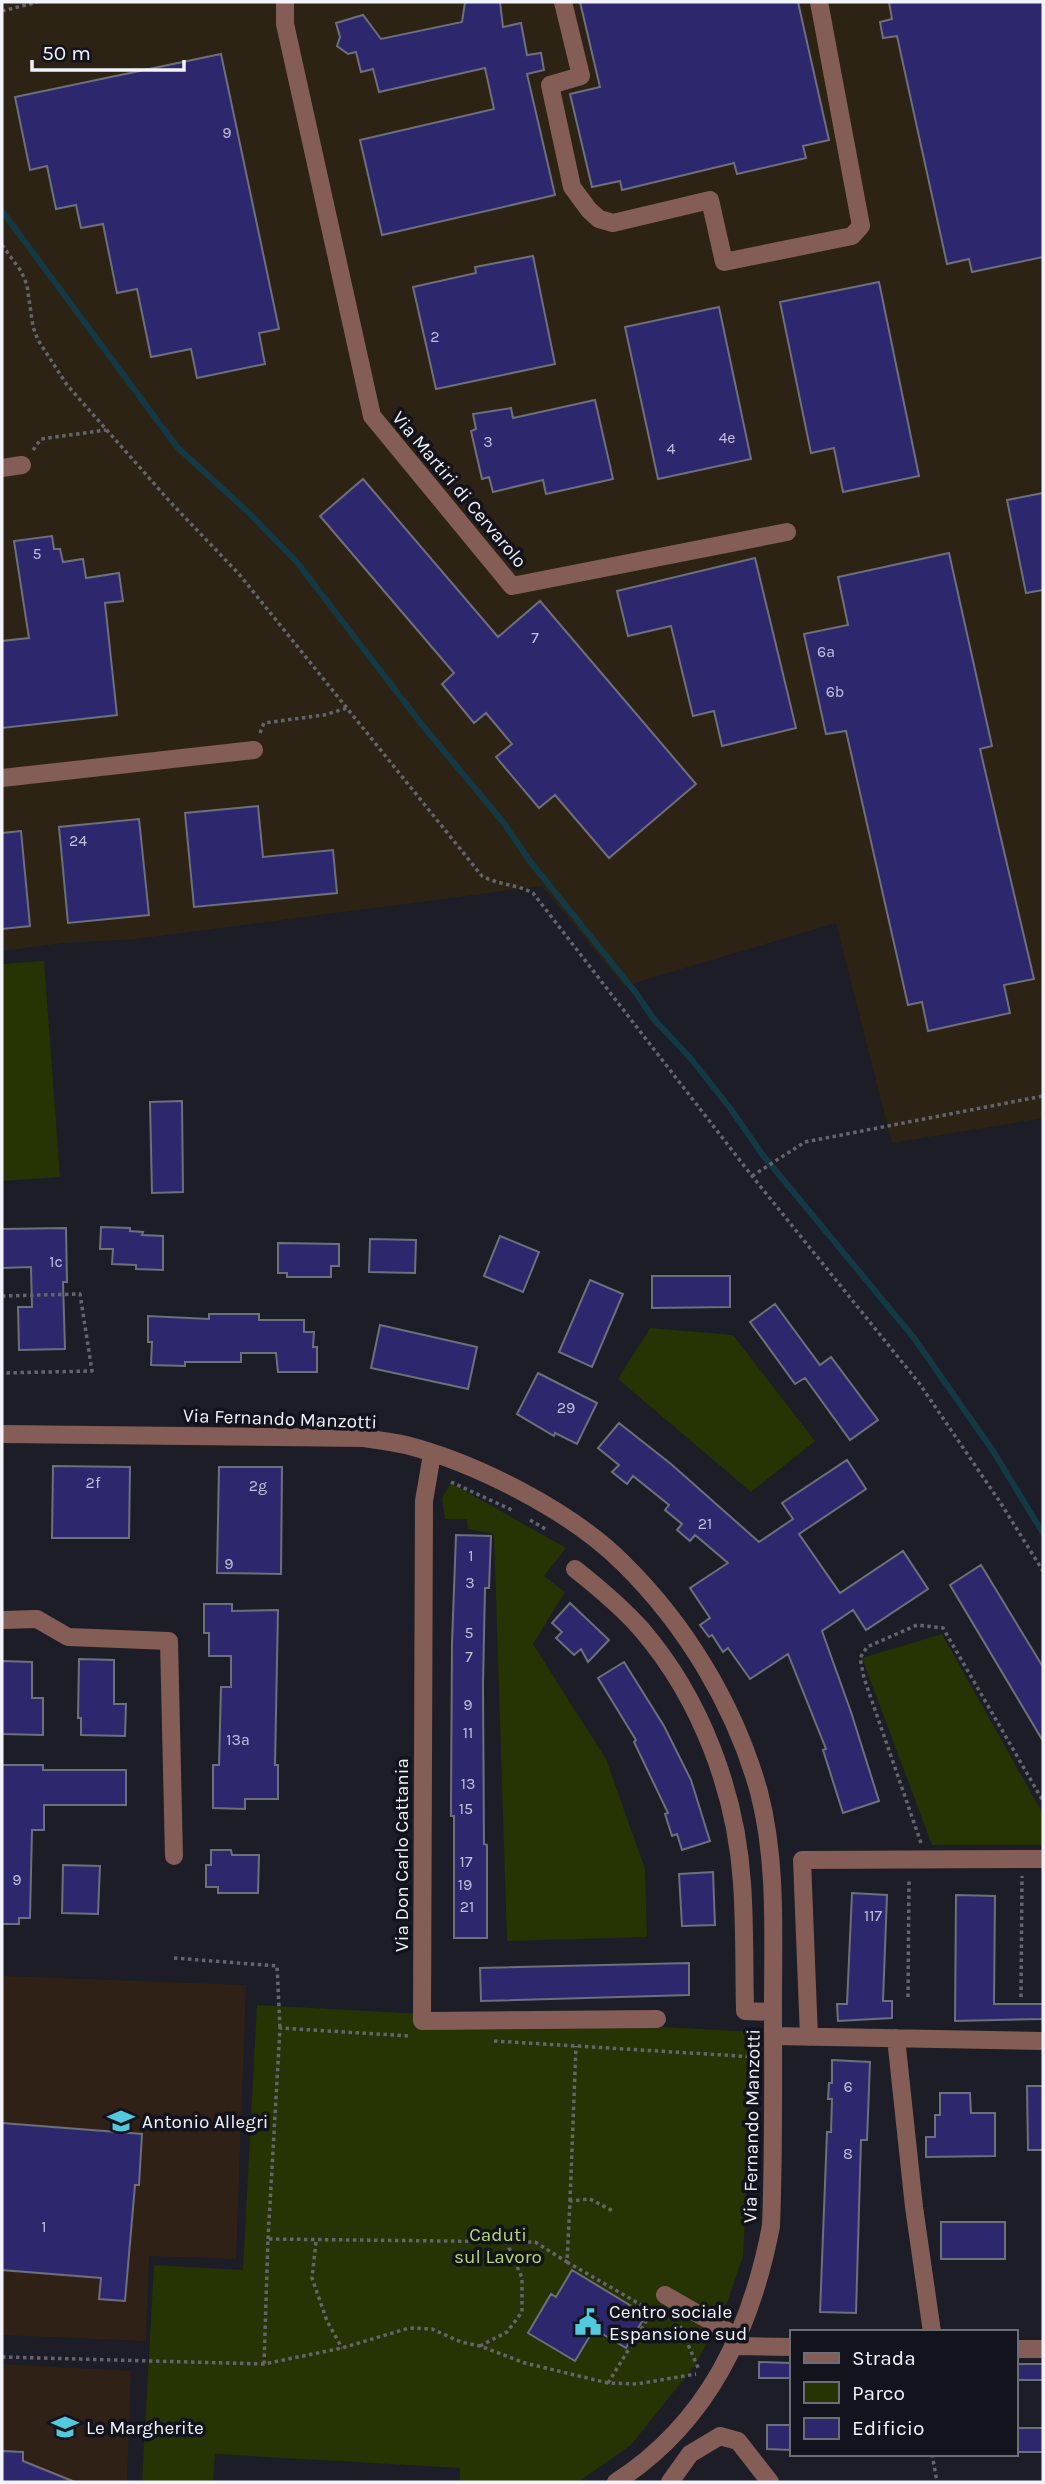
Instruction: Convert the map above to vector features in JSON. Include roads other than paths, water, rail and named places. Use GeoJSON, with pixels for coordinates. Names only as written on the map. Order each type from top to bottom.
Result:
{"type":"FeatureCollection","features":[{"type":"Feature","properties":{"kind":"street","name":"Via Martiri di Cervarolo"},"geometry":{"type":"LineString","coordinates":[[271,2],[285,24]]}},
{"type":"Feature","properties":{"kind":"street","name":"Via Martiri di Cervarolo"},"geometry":{"type":"LineString","coordinates":[[285,2],[285,24],[372,416],[512,586],[787,531]]}},
{"type":"Feature","properties":{"kind":"street"},"geometry":{"type":"LineString","coordinates":[[563,2],[581,76],[550,85],[572,187],[589,210],[600,219],[614,223],[709,200],[724,262],[852,236],[861,226],[819,2]]}},
{"type":"Feature","properties":{"kind":"street"},"geometry":{"type":"LineString","coordinates":[[2,468],[22,465]]}},
{"type":"Feature","properties":{"kind":"street"},"geometry":{"type":"LineString","coordinates":[[2,778],[254,750]]}},
{"type":"Feature","properties":{"kind":"street","name":"Via Fernando Manzotti"},"geometry":{"type":"LineString","coordinates":[[2,1434],[364,1438],[404,1445],[430,1463],[475,1469],[559,1514],[592,1537],[622,1562],[654,1597],[703,1664],[736,1726],[755,1782],[763,1816],[773,1893],[771,2225],[763,2269],[750,2309],[736,2342],[703,2400],[681,2428],[643,2463],[616,2482]]}},
{"type":"Feature","properties":{"kind":"street","name":"Via Don Carlo Cattania"},"geometry":{"type":"LineString","coordinates":[[430,1463],[424,1514],[422,2021],[657,2019]]}},
{"type":"Feature","properties":{"kind":"street","name":"Via Fernando Manzotti"},"geometry":{"type":"LineString","coordinates":[[575,1569],[605,1592],[649,1639],[670,1667],[718,1760],[730,1806],[742,1881],[746,2011],[773,2012]]}},
{"type":"Feature","properties":{"kind":"street"},"geometry":{"type":"LineString","coordinates":[[2,1619],[37,1619],[68,1637],[169,1641],[174,1856]]}},
{"type":"Feature","properties":{"kind":"street"},"geometry":{"type":"LineString","coordinates":[[809,2037],[802,1860],[1043,1859]]}},
{"type":"Feature","properties":{"kind":"street"},"geometry":{"type":"LineString","coordinates":[[773,2036],[1043,2040]]}},
{"type":"Feature","properties":{"kind":"street"},"geometry":{"type":"LineString","coordinates":[[896,2038],[914,2207],[932,2330]]}},
{"type":"Feature","properties":{"kind":"street"},"geometry":{"type":"LineString","coordinates":[[666,2295],[736,2342],[790,2347]]}},
{"type":"Feature","properties":{"kind":"street"},"geometry":{"type":"LineString","coordinates":[[1017,2349],[1043,2349]]}},
{"type":"Feature","properties":{"kind":"street"},"geometry":{"type":"LineString","coordinates":[[670,2482],[690,2454],[720,2435],[738,2441],[770,2482]]}},
{"type":"Feature","properties":{"kind":"waterway"},"geometry":{"type":"LineString","coordinates":[[2,211],[177,447],[247,511],[296,561],[423,726],[503,822],[529,860],[636,993],[652,1017],[692,1060],[762,1154],[914,1338],[993,1451],[1043,1533]]}},
{"type":"Feature","properties":{"kind":"place","name":"Antonio Allegri"},"geometry":{"type":"Point","coordinates":[121,2121]}},
{"type":"Feature","properties":{"kind":"place","name":"Centro sociale Espansione sud"},"geometry":{"type":"Point","coordinates":[588,2322]}},
{"type":"Feature","properties":{"kind":"place","name":"Le Margherite"},"geometry":{"type":"Point","coordinates":[65,2427]}},
{"type":"Feature","properties":{"kind":"park label","name":"Caduti sul Lavoro"},"geometry":{"type":"Point","coordinates":[498,2245]}}]}
